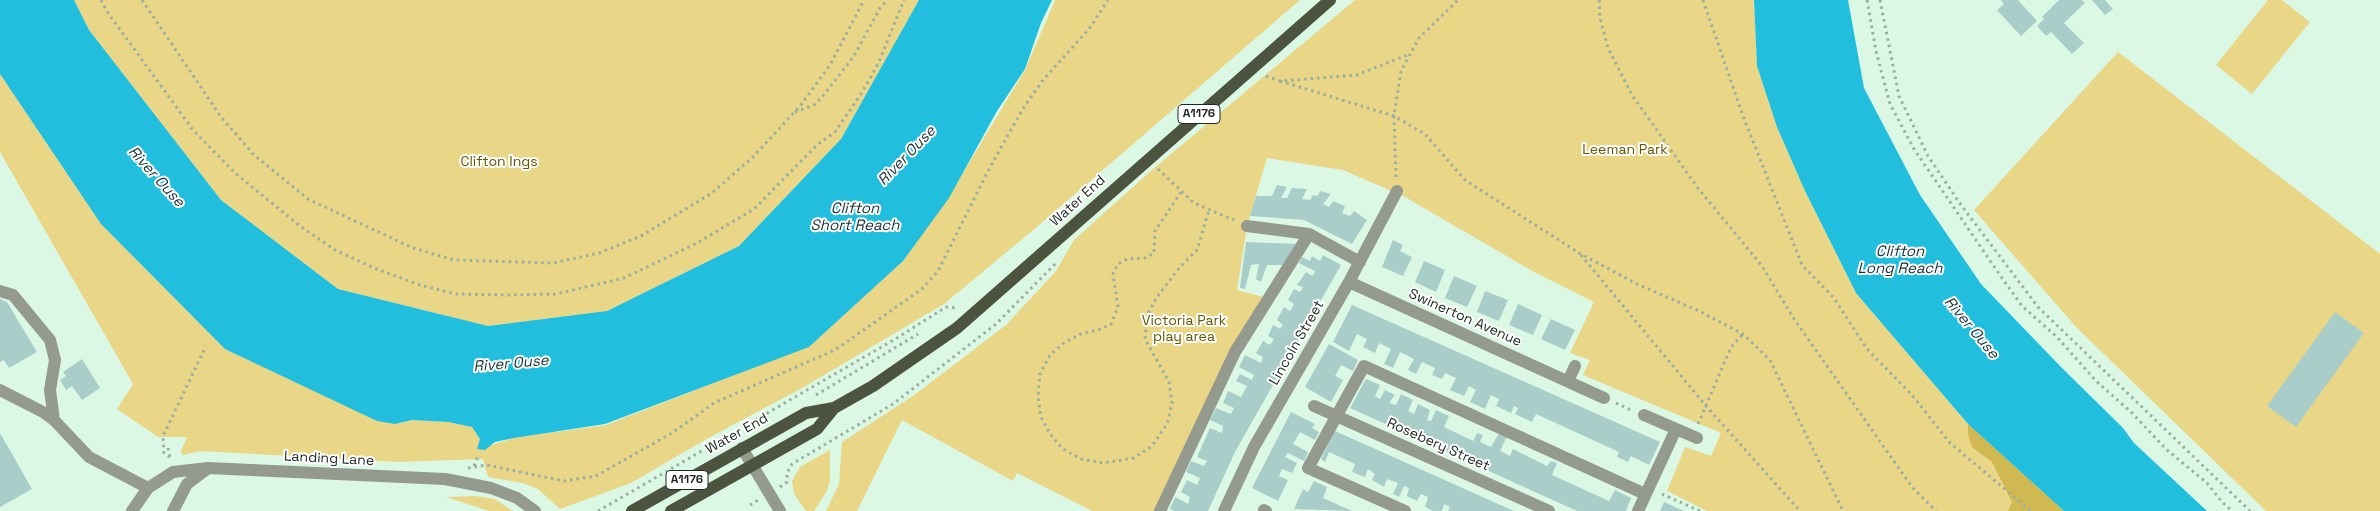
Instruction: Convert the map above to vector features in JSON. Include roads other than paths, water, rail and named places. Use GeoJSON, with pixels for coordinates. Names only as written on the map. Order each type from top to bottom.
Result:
{"type":"FeatureCollection","features":[{"type":"Feature","properties":{"kind":"main road","name":"Water End"},"geometry":{"type":"LineString","coordinates":[[632,511],[806,413],[834,408],[873,386],[957,328],[1330,0]]}},
{"type":"Feature","properties":{"kind":"main road","name":"Water End"},"geometry":{"type":"LineString","coordinates":[[671,511],[819,427],[834,408]]}},
{"type":"Feature","properties":{"kind":"street","name":"Lincoln Street"},"geometry":{"type":"LineString","coordinates":[[1224,511],[1254,447],[1349,282],[1397,191]]}},
{"type":"Feature","properties":{"kind":"street"},"geometry":{"type":"LineString","coordinates":[[1247,226],[1309,234],[1360,262]]}},
{"type":"Feature","properties":{"kind":"street"},"geometry":{"type":"LineString","coordinates":[[1160,511],[1236,352],[1309,234]]}},
{"type":"Feature","properties":{"kind":"street","name":"Swinerton Avenue"},"geometry":{"type":"LineString","coordinates":[[1349,282],[1604,398]]}},
{"type":"Feature","properties":{"kind":"street"},"geometry":{"type":"LineString","coordinates":[[0,291],[13,296],[50,340],[55,360],[50,390],[54,420]]}},
{"type":"Feature","properties":{"kind":"street"},"geometry":{"type":"LineString","coordinates":[[1405,511],[1308,468],[1364,366],[1647,491]]}},
{"type":"Feature","properties":{"kind":"street"},"geometry":{"type":"LineString","coordinates":[[1568,381],[1575,366]]}},
{"type":"Feature","properties":{"kind":"street"},"geometry":{"type":"LineString","coordinates":[[0,390],[43,412],[54,420],[89,457],[148,488]]}},
{"type":"Feature","properties":{"kind":"street","name":"Rosebery Street"},"geometry":{"type":"LineString","coordinates":[[1314,406],[1549,511]]}},
{"type":"Feature","properties":{"kind":"street"},"geometry":{"type":"LineString","coordinates":[[1644,415],[1695,437]]}},
{"type":"Feature","properties":{"kind":"street"},"geometry":{"type":"LineString","coordinates":[[1638,511],[1676,429]]}},
{"type":"Feature","properties":{"kind":"street"},"geometry":{"type":"LineString","coordinates":[[742,448],[780,511]]}},
{"type":"Feature","properties":{"kind":"street"},"geometry":{"type":"LineString","coordinates":[[172,511],[187,484],[208,468]]}},
{"type":"Feature","properties":{"kind":"street","name":"Landing Lane"},"geometry":{"type":"LineString","coordinates":[[132,511],[148,488],[173,472],[208,468],[445,479],[491,488],[517,498],[535,511]]}},
{"type":"Feature","properties":{"kind":"water"},"geometry":{"type":"Polygon","coordinates":[[[0,0],[74,0],[89,30],[221,200],[338,289],[488,326],[607,311],[739,246],[841,139],[919,0],[1052,0],[1041,23],[1025,69],[997,111],[949,198],[903,261],[809,347],[605,424],[495,442],[485,450],[477,449],[480,439],[472,427],[448,422],[412,420],[395,424],[377,421],[225,349],[101,224],[0,74],[0,0]]]}},
{"type":"Feature","properties":{"kind":"water","name":"Clifton Long Reach"},"geometry":{"type":"Polygon","coordinates":[[[1754,0],[1848,0],[1864,88],[1920,195],[1981,284],[2123,428],[2134,443],[2207,511],[2064,511],[1968,424],[1856,293],[1805,191],[1777,127],[1757,66],[1754,0]]]}},
{"type":"Feature","properties":{"kind":"park label","name":"Leeman Park"},"geometry":{"type":"Point","coordinates":[1625,150]}},
{"type":"Feature","properties":{"kind":"park label","name":"Clifton Ings"},"geometry":{"type":"Point","coordinates":[499,162]}},
{"type":"Feature","properties":{"kind":"park label","name":"Victoria Park play area"},"geometry":{"type":"Point","coordinates":[1184,330]}},
{"type":"Feature","properties":{"kind":"water label","name":"River Ouse"},"geometry":{"type":"Point","coordinates":[907,156]}},
{"type":"Feature","properties":{"kind":"water label","name":"River Ouse"},"geometry":{"type":"Point","coordinates":[156,177]}},
{"type":"Feature","properties":{"kind":"water label","name":"Clifton Short Reach"},"geometry":{"type":"Point","coordinates":[855,218]}},
{"type":"Feature","properties":{"kind":"water label","name":"River Ouse"},"geometry":{"type":"Point","coordinates":[1971,328]}},
{"type":"Feature","properties":{"kind":"water label","name":"River Ouse"},"geometry":{"type":"Point","coordinates":[511,364]}}]}
